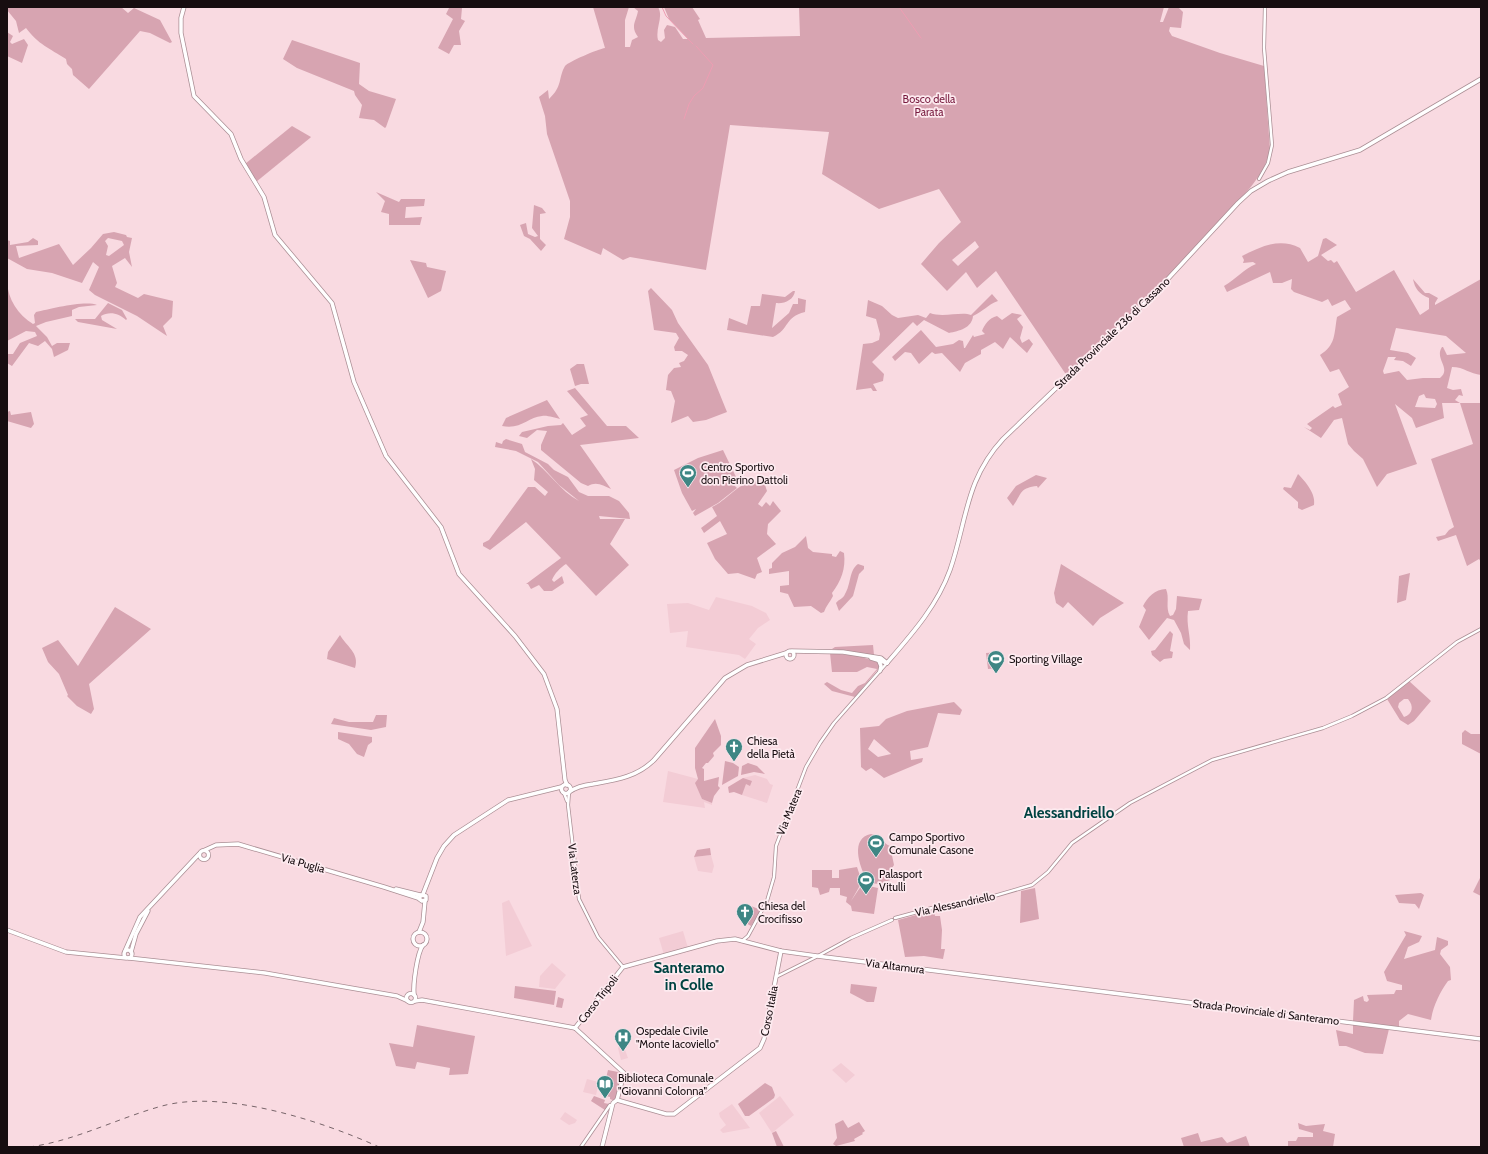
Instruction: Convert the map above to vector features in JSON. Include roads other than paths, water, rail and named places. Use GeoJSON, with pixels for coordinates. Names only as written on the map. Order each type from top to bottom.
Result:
{"type":"FeatureCollection","features":[{"type":"Feature","properties":{"kind":"main road"},"geometry":{"type":"LineString","coordinates":[[184,7],[181,16],[181,26],[193,94],[200,104],[224,126],[232,137],[242,161],[264,196],[275,235],[332,303],[354,382],[386,456],[441,527],[459,574],[515,636],[544,674],[557,709],[564,778],[562,786],[563,793]]}},
{"type":"Feature","properties":{"kind":"main road","name":"Strada Provinciale 236 di Cassano"},"geometry":{"type":"LineString","coordinates":[[887,662],[924,618],[940,593],[953,560],[969,496],[977,477],[990,454],[1008,434],[1152,296],[1238,203],[1255,188],[1275,177],[1360,150],[1481,79]]}},
{"type":"Feature","properties":{"kind":"main road"},"geometry":{"type":"LineString","coordinates":[[792,651],[793,657]]}},
{"type":"Feature","properties":{"kind":"main road"},"geometry":{"type":"LineString","coordinates":[[544,792],[569,792],[587,785],[628,777],[644,769],[654,760],[723,680],[743,667],[792,651],[842,652],[868,656],[887,662]]}},
{"type":"Feature","properties":{"kind":"main road"},"geometry":{"type":"LineString","coordinates":[[763,660],[790,659],[815,651]]}},
{"type":"Feature","properties":{"kind":"main road"},"geometry":{"type":"LineString","coordinates":[[786,652],[787,658]]}},
{"type":"Feature","properties":{"kind":"main road"},"geometry":{"type":"LineString","coordinates":[[880,659],[895,653]]}},
{"type":"Feature","properties":{"kind":"main road"},"geometry":{"type":"LineString","coordinates":[[880,659],[880,671]]}},
{"type":"Feature","properties":{"kind":"main road"},"geometry":{"type":"LineString","coordinates":[[564,778],[568,785],[569,792]]}},
{"type":"Feature","properties":{"kind":"main road"},"geometry":{"type":"LineString","coordinates":[[418,961],[418,945],[414,938],[421,933],[424,914],[422,898],[437,858],[444,846],[454,835],[508,800],[524,795],[544,792],[562,786],[587,785]]}},
{"type":"Feature","properties":{"kind":"main road"},"geometry":{"type":"LineString","coordinates":[[188,868],[201,859],[207,858],[211,849],[221,844]]}},
{"type":"Feature","properties":{"kind":"main road","name":"Via Puglia"},"geometry":{"type":"LineString","coordinates":[[205,850],[212,846],[221,844],[238,844],[422,898]]}},
{"type":"Feature","properties":{"kind":"main road"},"geometry":{"type":"LineString","coordinates":[[128,958],[125,952],[138,922],[152,904],[188,868],[201,851],[205,850],[208,854]]}},
{"type":"Feature","properties":{"kind":"main road"},"geometry":{"type":"LineString","coordinates":[[199,854],[201,859]]}},
{"type":"Feature","properties":{"kind":"main road"},"geometry":{"type":"LineString","coordinates":[[128,958],[131,953],[136,934],[152,904]]}},
{"type":"Feature","properties":{"kind":"main road"},"geometry":{"type":"LineString","coordinates":[[7,930],[65,952],[265,973],[398,996],[411,1002],[422,1000],[575,1028],[623,1071],[624,1075],[617,1100],[613,1102],[612,1105],[602,1147]]}},
{"type":"Feature","properties":{"kind":"main road"},"geometry":{"type":"LineString","coordinates":[[414,1001],[414,985],[418,961],[427,938],[421,933]]}},
{"type":"Feature","properties":{"kind":"main road","name":"Corso Tripoli"},"geometry":{"type":"LineString","coordinates":[[575,1028],[623,967],[717,941],[735,939]]}},
{"type":"Feature","properties":{"kind":"main road","name":"Via Altamura"},"geometry":{"type":"LineString","coordinates":[[735,939],[781,951],[1050,985]]}},
{"type":"Feature","properties":{"kind":"main road"},"geometry":{"type":"LineString","coordinates":[[418,945],[423,945]]}},
{"type":"Feature","properties":{"kind":"main road"},"geometry":{"type":"LineString","coordinates":[[102,956],[116,956],[128,950],[138,959],[150,961]]}},
{"type":"Feature","properties":{"kind":"main road","name":"Corso Italia"},"geometry":{"type":"LineString","coordinates":[[617,1100],[668,1114],[674,1114],[760,1048],[764,1039],[781,951]]}},
{"type":"Feature","properties":{"kind":"main road"},"geometry":{"type":"LineString","coordinates":[[408,1001],[406,998],[414,985]]}},
{"type":"Feature","properties":{"kind":"main road","name":"Strada Provinciale di Santeramo"},"geometry":{"type":"LineString","coordinates":[[1050,985],[1481,1039]]}},
{"type":"Feature","properties":{"kind":"main road"},"geometry":{"type":"LineString","coordinates":[[398,996],[409,994],[415,995],[422,1000]]}},
{"type":"Feature","properties":{"kind":"street"},"geometry":{"type":"LineString","coordinates":[[1259,179],[1268,163],[1272,145],[1264,48],[1265,7]]}},
{"type":"Feature","properties":{"kind":"street","name":"Via Alessandriello"},"geometry":{"type":"LineString","coordinates":[[776,978],[817,956],[900,916],[932,908],[976,902],[1032,886],[1048,872],[1072,843],[1130,803],[1212,760],[1323,728],[1352,716],[1384,699],[1457,642],[1481,629]]}},
{"type":"Feature","properties":{"kind":"street","name":"Strada Provinciale 236 di Cassano"},"geometry":{"type":"LineString","coordinates":[[855,698],[887,662]]}},
{"type":"Feature","properties":{"kind":"street","name":"Via Matera"},"geometry":{"type":"LineString","coordinates":[[748,936],[771,891],[774,877],[777,842],[806,767],[824,736],[855,698]]}},
{"type":"Feature","properties":{"kind":"street"},"geometry":{"type":"LineString","coordinates":[[568,805],[569,792]]}},
{"type":"Feature","properties":{"kind":"street"},"geometry":{"type":"LineString","coordinates":[[563,793],[568,805]]}},
{"type":"Feature","properties":{"kind":"street","name":"Via Laterza"},"geometry":{"type":"LineString","coordinates":[[568,805],[579,899],[598,937],[623,967]]}},
{"type":"Feature","properties":{"kind":"street"},"geometry":{"type":"LineString","coordinates":[[743,941],[748,936]]}},
{"type":"Feature","properties":{"kind":"street"},"geometry":{"type":"LineString","coordinates":[[748,936],[749,943]]}},
{"type":"Feature","properties":{"kind":"street"},"geometry":{"type":"LineString","coordinates":[[581,1147],[610,1105],[612,1105]]}},
{"type":"Feature","properties":{"kind":"waterway"},"geometry":{"type":"LineString","coordinates":[[662,7],[666,16],[693,44]]}},
{"type":"Feature","properties":{"kind":"waterway"},"geometry":{"type":"LineString","coordinates":[[899,7],[921,38]]}},
{"type":"Feature","properties":{"kind":"waterway"},"geometry":{"type":"LineString","coordinates":[[684,119],[689,104],[694,96],[703,88],[713,65],[696,46]]}},
{"type":"Feature","properties":{"kind":"railway"},"geometry":{"type":"LineString","coordinates":[[29,1147],[80,1135],[162,1106],[187,1102],[214,1102],[272,1110],[330,1127],[379,1147]]}},
{"type":"Feature","properties":{"kind":"place","name":"Centro Sportivo don Pierino Dattoli"},"geometry":{"type":"Point","coordinates":[688,488]}},
{"type":"Feature","properties":{"kind":"place","name":"Sporting Village"},"geometry":{"type":"Point","coordinates":[996,674]}},
{"type":"Feature","properties":{"kind":"place","name":"Chiesa della Pietà"},"geometry":{"type":"Point","coordinates":[734,762]}},
{"type":"Feature","properties":{"kind":"place","name":"Campo Sportivo Comunale Casone"},"geometry":{"type":"Point","coordinates":[876,858]}},
{"type":"Feature","properties":{"kind":"place","name":"Palasport Vitulli"},"geometry":{"type":"Point","coordinates":[866,895]}},
{"type":"Feature","properties":{"kind":"place","name":"Chiesa del Crocifisso"},"geometry":{"type":"Point","coordinates":[745,927]}},
{"type":"Feature","properties":{"kind":"place","name":"Ospedale Civile \"Monte Iacoviello\""},"geometry":{"type":"Point","coordinates":[623,1052]}},
{"type":"Feature","properties":{"kind":"place","name":"Biblioteca Comunale \"Giovanni Colonna\""},"geometry":{"type":"Point","coordinates":[605,1099]}},
{"type":"Feature","properties":{"kind":"district","name":"Alessandriello"},"geometry":{"type":"Point","coordinates":[1069,813]}},
{"type":"Feature","properties":{"kind":"district","name":"Santeramo in Colle"},"geometry":{"type":"Point","coordinates":[689,976]}},
{"type":"Feature","properties":{"kind":"park label","name":"Bosco della Parata"},"geometry":{"type":"Point","coordinates":[929,105]}}]}
